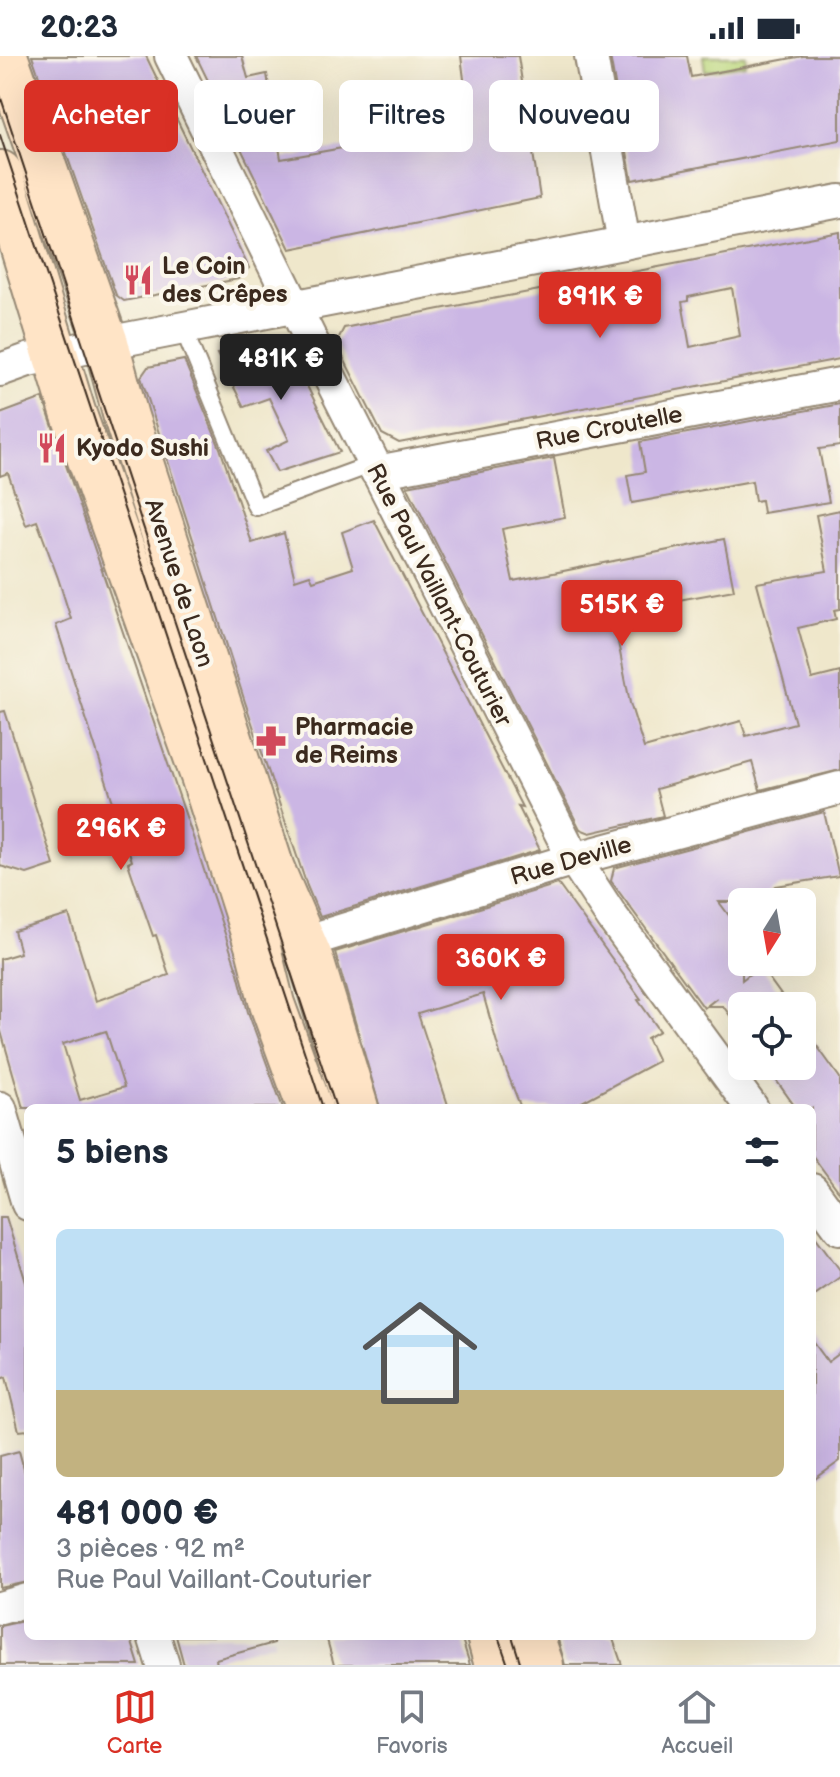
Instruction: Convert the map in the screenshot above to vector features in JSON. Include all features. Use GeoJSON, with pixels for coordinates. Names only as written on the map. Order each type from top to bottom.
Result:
{"type":"FeatureCollection","features":[{"type":"Feature","properties":{"kind":"main road","name":"Avenue de Laon"},"geometry":{"type":"LineString","coordinates":[[5,56],[106,343],[126,417],[272,869],[304,942],[355,1104]]}},
{"type":"Feature","properties":{"kind":"main road","name":"Avenue de Laon"},"geometry":{"type":"LineString","coordinates":[[0,173],[73,412],[203,776],[258,948],[272,1004],[309,1104]]}},
{"type":"Feature","properties":{"kind":"main road"},"geometry":{"type":"LineString","coordinates":[[490,1640],[497,1665]]}},
{"type":"Feature","properties":{"kind":"main road"},"geometry":{"type":"LineString","coordinates":[[532,1640],[541,1665]]}},
{"type":"Feature","properties":{"kind":"street","name":"Rue Paul Vaillant-Couturier"},"geometry":{"type":"LineString","coordinates":[[171,56],[294,307],[574,859],[612,917],[749,1104]]}},
{"type":"Feature","properties":{"kind":"street"},"geometry":{"type":"LineString","coordinates":[[591,56],[624,243]]}},
{"type":"Feature","properties":{"kind":"street"},"geometry":{"type":"LineString","coordinates":[[0,370],[28,360],[106,343],[840,201]]}},
{"type":"Feature","properties":{"kind":"street","name":"Rue Croutelle"},"geometry":{"type":"LineString","coordinates":[[375,468],[840,384]]}},
{"type":"Feature","properties":{"kind":"street","name":"Rue Deville"},"geometry":{"type":"LineString","coordinates":[[304,942],[574,859],[840,788]]}},
{"type":"Feature","properties":{"kind":"street"},"geometry":{"type":"LineString","coordinates":[[0,1108],[21,1152],[24,1174]]}},
{"type":"Feature","properties":{"kind":"street"},"geometry":{"type":"LineString","coordinates":[[816,1195],[840,1228]]}},
{"type":"Feature","properties":{"kind":"street"},"geometry":{"type":"LineString","coordinates":[[0,1608],[24,1601]]}},
{"type":"Feature","properties":{"kind":"street"},"geometry":{"type":"LineString","coordinates":[[155,1640],[163,1665]]}},
{"type":"Feature","properties":{"kind":"lane"},"geometry":{"type":"LineString","coordinates":[[183,328],[256,507],[375,468]]}},
{"type":"Feature","properties":{"kind":"green space"},"geometry":{"type":"Polygon","coordinates":[[[703,56],[746,56],[745,65],[705,71],[703,56]]]}},
{"type":"Feature","properties":{"kind":"building"},"geometry":{"type":"Polygon","coordinates":[[[32,56],[146,56],[158,80],[40,80],[32,56]]]}},
{"type":"Feature","properties":{"kind":"building"},"geometry":{"type":"Polygon","coordinates":[[[196,56],[242,56],[248,78],[267,74],[268,80],[208,80],[196,56]]]}},
{"type":"Feature","properties":{"kind":"building"},"geometry":{"type":"Polygon","coordinates":[[[461,56],[518,56],[522,80],[489,80],[489,152],[533,152],[540,198],[290,249],[243,152],[280,152],[281,159],[339,149],[339,152],[473,152],[473,80],[464,80],[461,56]]]}},
{"type":"Feature","properties":{"kind":"building"},"geometry":{"type":"Polygon","coordinates":[[[610,56],[687,56],[691,77],[803,56],[840,56],[840,140],[632,180],[627,152],[659,152],[659,80],[614,80],[610,56]]]}},
{"type":"Feature","properties":{"kind":"building"},"geometry":{"type":"Polygon","coordinates":[[[178,122],[249,268],[238,279],[124,301],[116,295],[66,152],[178,152],[178,122]]]}},
{"type":"Feature","properties":{"kind":"building"},"geometry":{"type":"Polygon","coordinates":[[[840,232],[840,359],[399,443],[382,434],[336,343],[344,328],[840,232]],[[732,288],[688,297],[688,301],[682,302],[690,347],[740,336],[732,288]]]}},
{"type":"Feature","properties":{"kind":"building"},"geometry":{"type":"Polygon","coordinates":[[[274,343],[291,354],[340,452],[277,472],[266,451],[289,440],[269,398],[244,407],[217,354],[274,343]]]}},
{"type":"Feature","properties":{"kind":"building"},"geometry":{"type":"Polygon","coordinates":[[[184,360],[220,448],[252,543],[284,533],[295,580],[310,575],[313,581],[353,568],[342,532],[374,520],[522,807],[518,806],[540,850],[320,917],[245,702],[141,377],[148,367],[184,360]]]}},
{"type":"Feature","properties":{"kind":"building"},"geometry":{"type":"Polygon","coordinates":[[[43,398],[282,1104],[24,1104],[23,1108],[0,1028],[0,959],[20,953],[14,931],[69,915],[96,1001],[169,975],[128,863],[132,861],[56,625],[71,619],[58,578],[37,521],[26,525],[8,473],[0,476],[0,414],[43,398]],[[106,1031],[63,1044],[80,1100],[124,1087],[106,1031]]]}},
{"type":"Feature","properties":{"kind":"building"},"geometry":{"type":"Polygon","coordinates":[[[840,404],[840,446],[819,449],[829,502],[763,513],[761,500],[755,501],[752,481],[632,503],[627,475],[645,472],[640,442],[840,404]]]}},
{"type":"Feature","properties":{"kind":"building"},"geometry":{"type":"Polygon","coordinates":[[[554,458],[565,517],[502,529],[513,581],[724,539],[734,590],[612,612],[630,703],[644,748],[741,721],[746,736],[795,723],[757,583],[827,571],[816,515],[840,510],[840,609],[834,610],[836,619],[798,628],[812,679],[840,672],[840,770],[760,790],[752,762],[656,789],[663,816],[590,833],[580,829],[407,486],[554,458]]]}},
{"type":"Feature","properties":{"kind":"building"},"geometry":{"type":"Polygon","coordinates":[[[5,711],[54,865],[27,874],[0,866],[0,712],[5,711]]]}},
{"type":"Feature","properties":{"kind":"building"},"geometry":{"type":"Polygon","coordinates":[[[824,812],[839,876],[773,888],[728,888],[728,902],[719,902],[728,914],[728,976],[742,976],[742,980],[747,976],[767,976],[779,992],[728,992],[728,1013],[723,1006],[707,1006],[717,998],[704,1008],[611,881],[614,868],[824,812]]]}},
{"type":"Feature","properties":{"kind":"building"},"geometry":{"type":"Polygon","coordinates":[[[558,884],[641,999],[638,1000],[660,1031],[647,1038],[658,1061],[578,1104],[519,1104],[501,1057],[483,994],[418,1014],[448,1104],[379,1104],[335,952],[558,884]]]}},
{"type":"Feature","properties":{"kind":"building"},"geometry":{"type":"Polygon","coordinates":[[[816,1045],[840,1078],[840,1193],[816,1160],[816,1104],[793,1104],[776,1080],[816,1080],[816,1045]]]}},
{"type":"Feature","properties":{"kind":"building"},"geometry":{"type":"Polygon","coordinates":[[[0,1217],[6,1217],[24,1276],[24,1430],[19,1431],[6,1377],[0,1379],[0,1217]]]}},
{"type":"Feature","properties":{"kind":"building"},"geometry":{"type":"Polygon","coordinates":[[[816,1237],[840,1270],[840,1277],[816,1294],[816,1237]]]}},
{"type":"Feature","properties":{"kind":"building"},"geometry":{"type":"Polygon","coordinates":[[[816,1346],[828,1362],[840,1353],[840,1461],[816,1478],[816,1346]]]}},
{"type":"Feature","properties":{"kind":"building"},"geometry":{"type":"Polygon","coordinates":[[[19,1451],[24,1469],[24,1583],[0,1588],[0,1456],[19,1451]]]}},
{"type":"Feature","properties":{"kind":"building"},"geometry":{"type":"Polygon","coordinates":[[[24,1621],[24,1640],[131,1640],[139,1665],[0,1665],[0,1626],[24,1621]]]}},
{"type":"Feature","properties":{"kind":"building"},"geometry":{"type":"Polygon","coordinates":[[[177,1640],[274,1640],[274,1643],[216,1659],[217,1665],[184,1665],[177,1640]]]}},
{"type":"Feature","properties":{"kind":"building"},"geometry":{"type":"Polygon","coordinates":[[[327,1640],[462,1640],[470,1665],[334,1665],[327,1640]]]}},
{"type":"Feature","properties":{"kind":"building"},"geometry":{"type":"Polygon","coordinates":[[[558,1640],[613,1640],[622,1665],[565,1665],[558,1640]]]}},
{"type":"Feature","properties":{"kind":"tram line"},"geometry":{"type":"LineString","coordinates":[[0,95],[335,1104]]}},
{"type":"Feature","properties":{"kind":"tram line"},"geometry":{"type":"LineString","coordinates":[[0,135],[322,1104]]}},
{"type":"Feature","properties":{"kind":"tram line"},"geometry":{"type":"LineString","coordinates":[[499,1640],[508,1665]]}},
{"type":"Feature","properties":{"kind":"tram line"},"geometry":{"type":"LineString","coordinates":[[513,1640],[521,1665]]}},
{"type":"Feature","properties":{"kind":"place","name":"Le Coin des Crêpes"},"geometry":{"type":"Point","coordinates":[138,280]}},
{"type":"Feature","properties":{"kind":"place","name":"Kyodo Sushi"},"geometry":{"type":"Point","coordinates":[52,448]}},
{"type":"Feature","properties":{"kind":"place","name":"Pharmacie de Reims"},"geometry":{"type":"Point","coordinates":[271,741]}}]}
